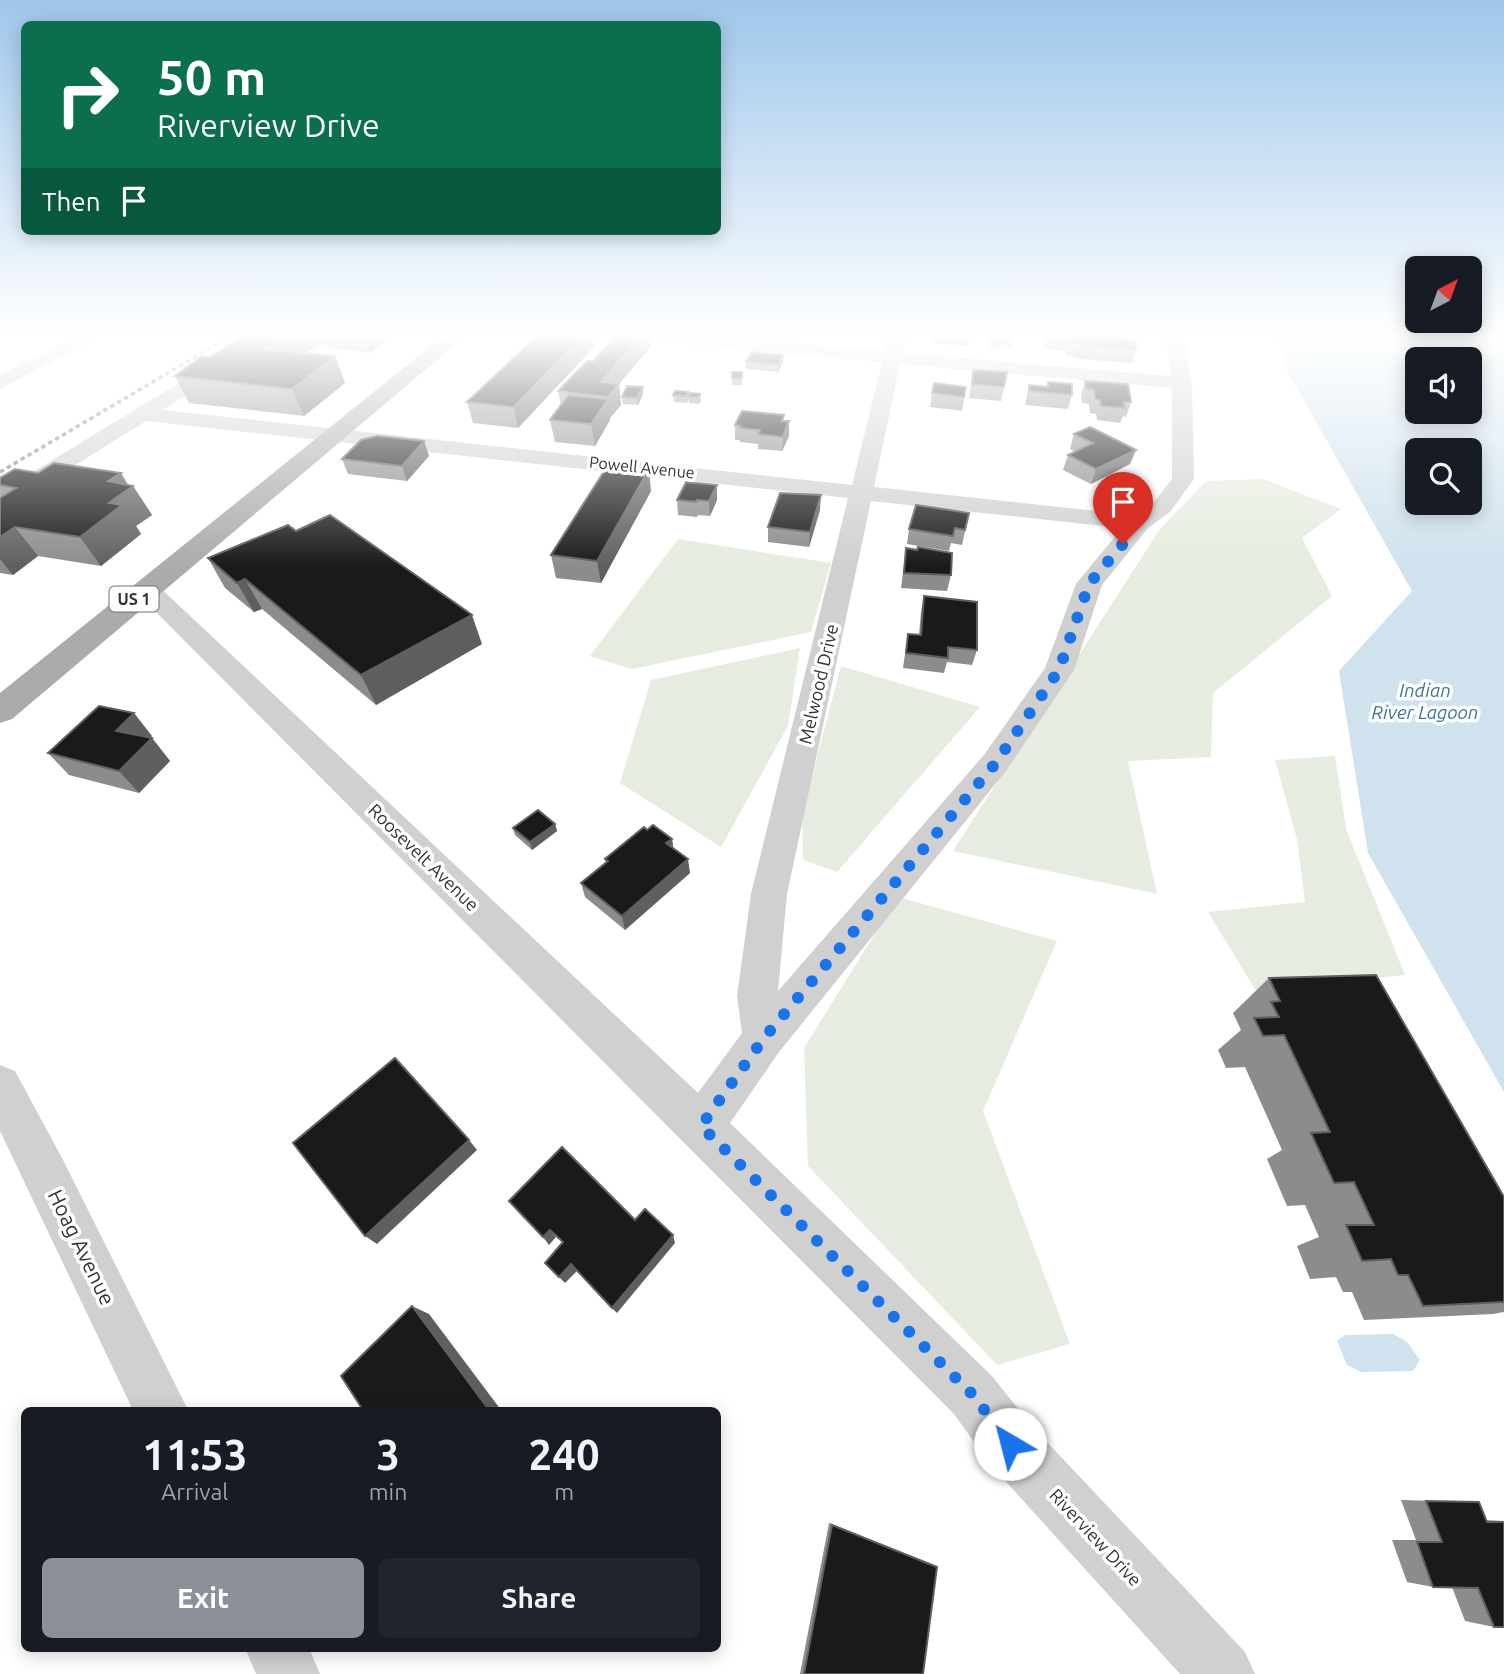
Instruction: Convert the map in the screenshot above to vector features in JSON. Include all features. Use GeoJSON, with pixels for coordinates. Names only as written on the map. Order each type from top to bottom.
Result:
{"type":"FeatureCollection","features":[{"type":"Feature","properties":{"kind":"main road","name":"US 1"},"geometry":{"type":"LineString","coordinates":[[0,711],[364,411]]}},
{"type":"Feature","properties":{"kind":"street"},"geometry":{"type":"LineString","coordinates":[[0,502],[149,411]]}},
{"type":"Feature","properties":{"kind":"street","name":"Melwood Drive"},"geometry":{"type":"LineString","coordinates":[[764,1038],[757,996],[769,894],[881,411]]}},
{"type":"Feature","properties":{"kind":"street"},"geometry":{"type":"LineString","coordinates":[[701,1126],[764,1038],[995,764],[1059,670],[1089,584],[1139,523],[1163,507],[1183,479],[1182,411]]}},
{"type":"Feature","properties":{"kind":"street","name":"Powell Avenue"},"geometry":{"type":"LineString","coordinates":[[144,414],[337,433],[1139,523]]}},
{"type":"Feature","properties":{"kind":"street","name":"Roosevelt Avenue"},"geometry":{"type":"LineString","coordinates":[[146,589],[701,1126]]}},
{"type":"Feature","properties":{"kind":"street","name":"Hoag Avenue"},"geometry":{"type":"LineString","coordinates":[[0,1086],[160,1407]]}},
{"type":"Feature","properties":{"kind":"street","name":"Riverview Drive"},"geometry":{"type":"LineString","coordinates":[[701,1126],[973,1395],[1010,1444],[1223,1674]]}},
{"type":"Feature","properties":{"kind":"street"},"geometry":{"type":"LineString","coordinates":[[278,1652],[288,1674]]}},
{"type":"Feature","properties":{"kind":"shaded area"},"geometry":{"type":"Polygon","coordinates":[[[1263,479],[1341,509],[1302,538],[1332,596],[1213,693],[1211,757],[1128,761],[1157,894],[953,851],[1160,529],[1206,481],[1263,479]]]}},
{"type":"Feature","properties":{"kind":"shaded area"},"geometry":{"type":"Polygon","coordinates":[[[678,539],[831,563],[811,632],[632,669],[590,656],[678,539]]]}},
{"type":"Feature","properties":{"kind":"shaded area"},"geometry":{"type":"Polygon","coordinates":[[[800,648],[788,726],[721,847],[620,783],[651,680],[800,648]]]}},
{"type":"Feature","properties":{"kind":"shaded area"},"geometry":{"type":"Polygon","coordinates":[[[841,666],[980,707],[837,872],[803,860],[802,814],[841,666]]]}},
{"type":"Feature","properties":{"kind":"shaded area"},"geometry":{"type":"Polygon","coordinates":[[[1335,756],[1346,829],[1405,975],[1256,991],[1208,912],[1305,902],[1297,839],[1275,760],[1335,756]]]}},
{"type":"Feature","properties":{"kind":"shaded area"},"geometry":{"type":"Polygon","coordinates":[[[898,897],[1057,941],[983,1111],[1070,1344],[997,1365],[808,1166],[804,1048],[898,897]]]}},
{"type":"Feature","properties":{"kind":"water","name":"Indian River Lagoon"},"geometry":{"type":"Polygon","coordinates":[[[1310,411],[1405,411],[1405,424],[1482,424],[1482,411],[1504,411],[1504,1092],[1368,853],[1339,671],[1412,591],[1310,411]]]}},
{"type":"Feature","properties":{"kind":"water"},"geometry":{"type":"Polygon","coordinates":[[[1393,1334],[1407,1342],[1420,1360],[1413,1371],[1361,1372],[1347,1365],[1337,1341],[1345,1335],[1393,1334]]]}},
{"type":"Feature","properties":{"kind":"building"},"geometry":{"type":"Polygon","coordinates":[[[556,411],[600,411],[591,424],[550,420],[556,411]]]}},
{"type":"Feature","properties":{"kind":"building"},"geometry":{"type":"Polygon","coordinates":[[[742,411],[784,415],[782,421],[789,421],[783,437],[758,434],[760,430],[735,425],[742,411]]]}},
{"type":"Feature","properties":{"kind":"building"},"geometry":{"type":"Polygon","coordinates":[[[1090,427],[1136,450],[1096,469],[1068,455],[1093,443],[1074,434],[1090,427]]]}},
{"type":"Feature","properties":{"kind":"building"},"geometry":{"type":"Polygon","coordinates":[[[377,436],[424,441],[402,466],[342,459],[361,440],[377,436]]]}},
{"type":"Feature","properties":{"kind":"building"},"geometry":{"type":"Polygon","coordinates":[[[54,463],[121,473],[108,481],[133,486],[109,503],[122,505],[80,537],[15,527],[0,537],[0,498],[16,488],[0,485],[0,478],[15,469],[38,473],[54,463]]]}},
{"type":"Feature","properties":{"kind":"building"},"geometry":{"type":"Polygon","coordinates":[[[608,465],[649,469],[597,561],[551,555],[608,465]]]}},
{"type":"Feature","properties":{"kind":"building"},"geometry":{"type":"Polygon","coordinates":[[[686,482],[717,485],[709,501],[677,500],[686,482]]]}},
{"type":"Feature","properties":{"kind":"building"},"geometry":{"type":"Polygon","coordinates":[[[780,493],[821,495],[810,532],[768,527],[780,493]]]}},
{"type":"Feature","properties":{"kind":"building"},"geometry":{"type":"Polygon","coordinates":[[[916,505],[969,513],[965,530],[955,528],[953,536],[909,529],[916,505]]]}},
{"type":"Feature","properties":{"kind":"building"},"geometry":{"type":"Polygon","coordinates":[[[330,515],[472,615],[361,675],[245,579],[237,583],[208,558],[288,525],[296,531],[330,515]]]}},
{"type":"Feature","properties":{"kind":"building"},"geometry":{"type":"Polygon","coordinates":[[[918,547],[952,553],[951,575],[904,573],[906,548],[917,550],[918,547]]]}},
{"type":"Feature","properties":{"kind":"building"},"geometry":{"type":"Polygon","coordinates":[[[924,596],[977,602],[977,650],[948,647],[948,658],[906,653],[908,634],[921,635],[924,596]]]}},
{"type":"Feature","properties":{"kind":"building"},"geometry":{"type":"Polygon","coordinates":[[[99,706],[134,713],[116,731],[152,738],[119,771],[48,753],[99,706]]]}},
{"type":"Feature","properties":{"kind":"building"},"geometry":{"type":"Polygon","coordinates":[[[538,810],[555,824],[530,842],[513,828],[538,810]]]}},
{"type":"Feature","properties":{"kind":"building"},"geometry":{"type":"Polygon","coordinates":[[[653,825],[672,839],[666,843],[688,859],[622,916],[581,883],[644,827],[647,830],[653,825]]]}},
{"type":"Feature","properties":{"kind":"building"},"geometry":{"type":"Polygon","coordinates":[[[1376,975],[1504,1197],[1504,1302],[1423,1306],[1408,1275],[1398,1275],[1391,1259],[1362,1261],[1346,1225],[1374,1225],[1354,1182],[1334,1183],[1311,1133],[1330,1132],[1284,1035],[1263,1036],[1254,1018],[1279,1017],[1271,1002],[1280,1001],[1269,978],[1376,975]]]}},
{"type":"Feature","properties":{"kind":"building"},"geometry":{"type":"Polygon","coordinates":[[[395,1058],[469,1140],[365,1236],[293,1143],[395,1058]]]}},
{"type":"Feature","properties":{"kind":"building"},"geometry":{"type":"Polygon","coordinates":[[[562,1147],[635,1220],[645,1209],[673,1235],[612,1308],[571,1264],[559,1277],[545,1263],[563,1242],[550,1230],[543,1237],[509,1201],[562,1147]]]}},
{"type":"Feature","properties":{"kind":"building"},"geometry":{"type":"Polygon","coordinates":[[[412,1306],[487,1407],[361,1407],[341,1376],[412,1306]]]}},
{"type":"Feature","properties":{"kind":"building"},"geometry":{"type":"Polygon","coordinates":[[[1426,1501],[1479,1502],[1487,1522],[1504,1522],[1504,1627],[1494,1627],[1478,1588],[1433,1587],[1417,1542],[1442,1542],[1426,1501]]]}},
{"type":"Feature","properties":{"kind":"building"},"geometry":{"type":"Polygon","coordinates":[[[832,1525],[937,1567],[923,1674],[804,1674],[832,1525]]]}},
{"type":"Feature","properties":{"kind":"railway"},"geometry":{"type":"LineString","coordinates":[[0,472],[103,411]]}},
{"type":"Feature","properties":{"kind":"route"},"geometry":{"type":"LineString","coordinates":[[1010,1444],[973,1395],[701,1126],[764,1038],[995,764],[1059,670],[1089,584],[1123,544]]}}]}
